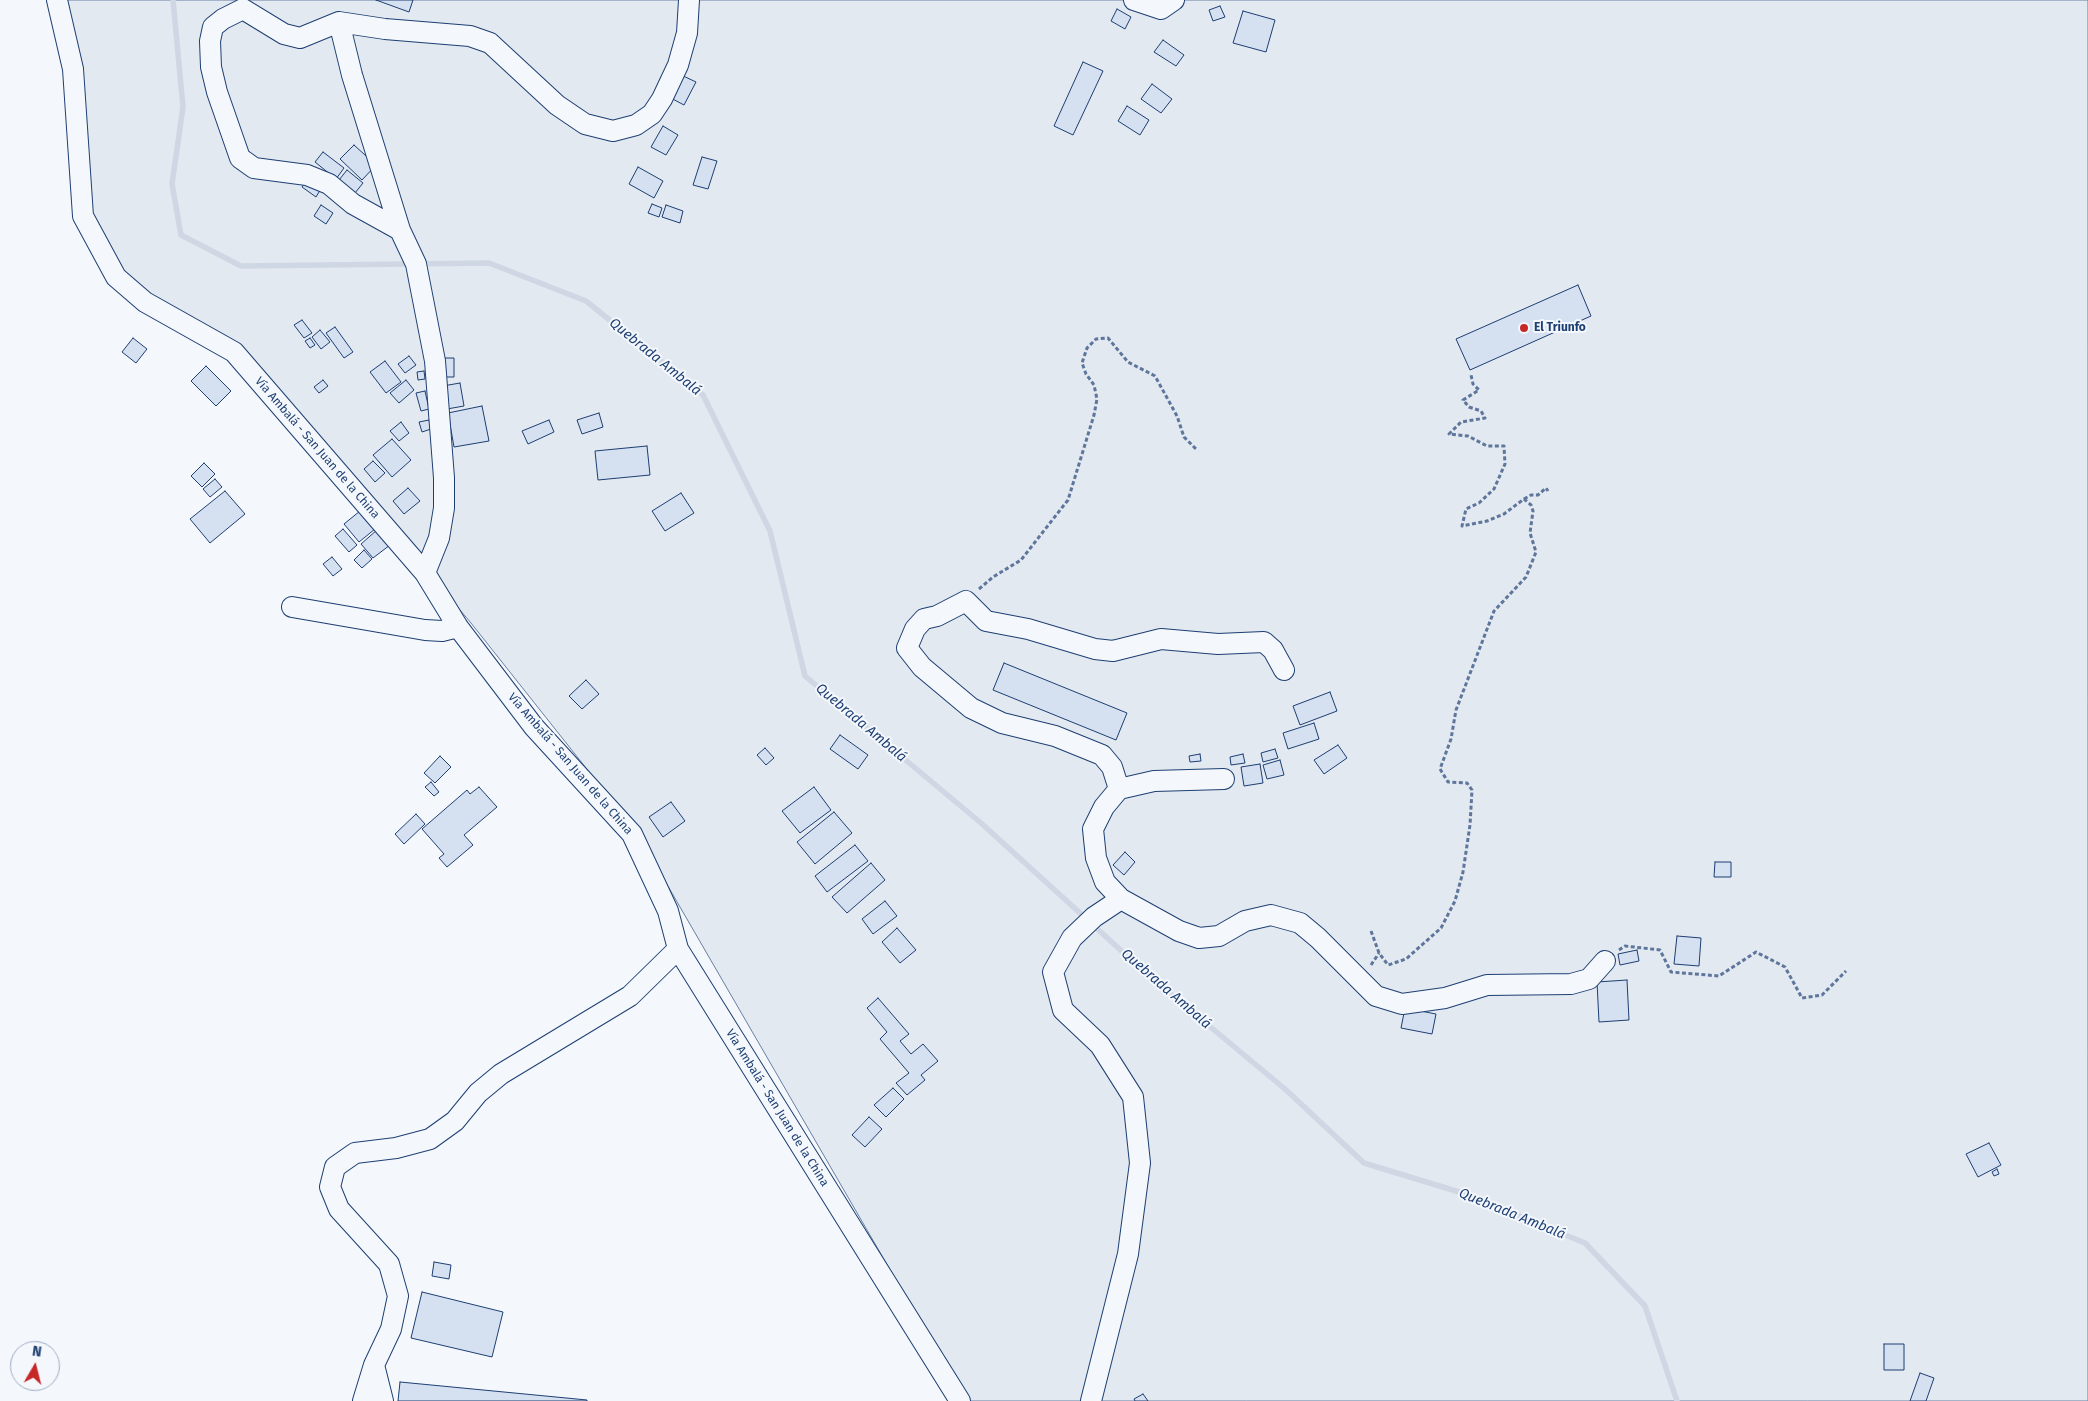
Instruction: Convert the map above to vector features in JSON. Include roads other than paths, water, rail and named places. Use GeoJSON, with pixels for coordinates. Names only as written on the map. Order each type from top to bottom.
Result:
{"type":"FeatureCollection","features":[{"type":"Feature","properties":{"kind":"street","name":"Vía Ambalá - San Juan de la China"},"geometry":{"type":"LineString","coordinates":[[57,0],[73,69],[83,216],[116,277],[145,302],[234,352],[425,573],[458,627],[534,726],[632,834],[668,911],[678,949],[960,1401]]}},
{"type":"Feature","properties":{"kind":"street"},"geometry":{"type":"LineString","coordinates":[[400,230],[353,204],[329,184],[307,176],[254,168],[240,158],[217,92],[211,67],[210,41],[213,27],[223,18],[243,5],[284,34],[300,38],[339,22],[385,30],[470,36],[490,43],[557,105],[585,124],[613,131],[636,125],[652,114],[662,99],[678,65],[687,33],[690,0]]}},
{"type":"Feature","properties":{"kind":"street"},"geometry":{"type":"LineString","coordinates":[[1134,0],[1161,8],[1174,0]]}},
{"type":"Feature","properties":{"kind":"street"},"geometry":{"type":"LineString","coordinates":[[339,22],[352,75],[400,230],[416,264],[435,362],[444,478],[444,508],[439,538],[425,573]]}},
{"type":"Feature","properties":{"kind":"street"},"geometry":{"type":"LineString","coordinates":[[1119,789],[1112,767],[1102,755],[1055,736],[987,718],[971,708],[922,667],[907,648],[916,629],[924,619],[937,616],[966,601],[986,621],[1028,630],[1094,649],[1113,651],[1161,639],[1218,644],[1264,642],[1273,650],[1284,670]]}},
{"type":"Feature","properties":{"kind":"street"},"geometry":{"type":"LineString","coordinates":[[292,606],[426,630],[458,627]]}},
{"type":"Feature","properties":{"kind":"street"},"geometry":{"type":"LineString","coordinates":[[1224,779],[1154,781],[1119,789],[1104,806],[1093,829],[1096,858],[1106,882],[1121,899],[1179,931],[1199,938],[1219,936],[1245,922],[1271,915],[1300,923],[1318,938],[1376,996],[1402,1004],[1444,998],[1486,986],[1572,984],[1589,980],[1605,961]]}},
{"type":"Feature","properties":{"kind":"street"},"geometry":{"type":"LineString","coordinates":[[1091,1401],[1128,1254],[1140,1163],[1133,1097],[1100,1045],[1063,1010],[1053,972],[1072,938],[1094,918],[1121,899]]}},
{"type":"Feature","properties":{"kind":"street"},"geometry":{"type":"LineString","coordinates":[[363,1401],[374,1365],[391,1330],[398,1296],[389,1264],[339,1209],[330,1187],[335,1167],[355,1153],[396,1148],[430,1139],[455,1121],[478,1093],[501,1074],[630,996],[678,949]]}},
{"type":"Feature","properties":{"kind":"street"},"geometry":{"type":"LineString","coordinates":[[374,1365],[383,1401]]}},
{"type":"Feature","properties":{"kind":"waterway","name":"Quebrada Ambalá"},"geometry":{"type":"LineString","coordinates":[[173,0],[183,107],[172,184],[181,235],[241,266],[489,263],[586,301],[703,395],[770,531],[805,676],[981,823],[1148,975],[1285,1089],[1364,1163],[1469,1195],[1585,1243],[1645,1306],[1677,1401]]}},
{"type":"Feature","properties":{"kind":"place","name":"El Triunfo"},"geometry":{"type":"Point","coordinates":[1524,328]}}]}
